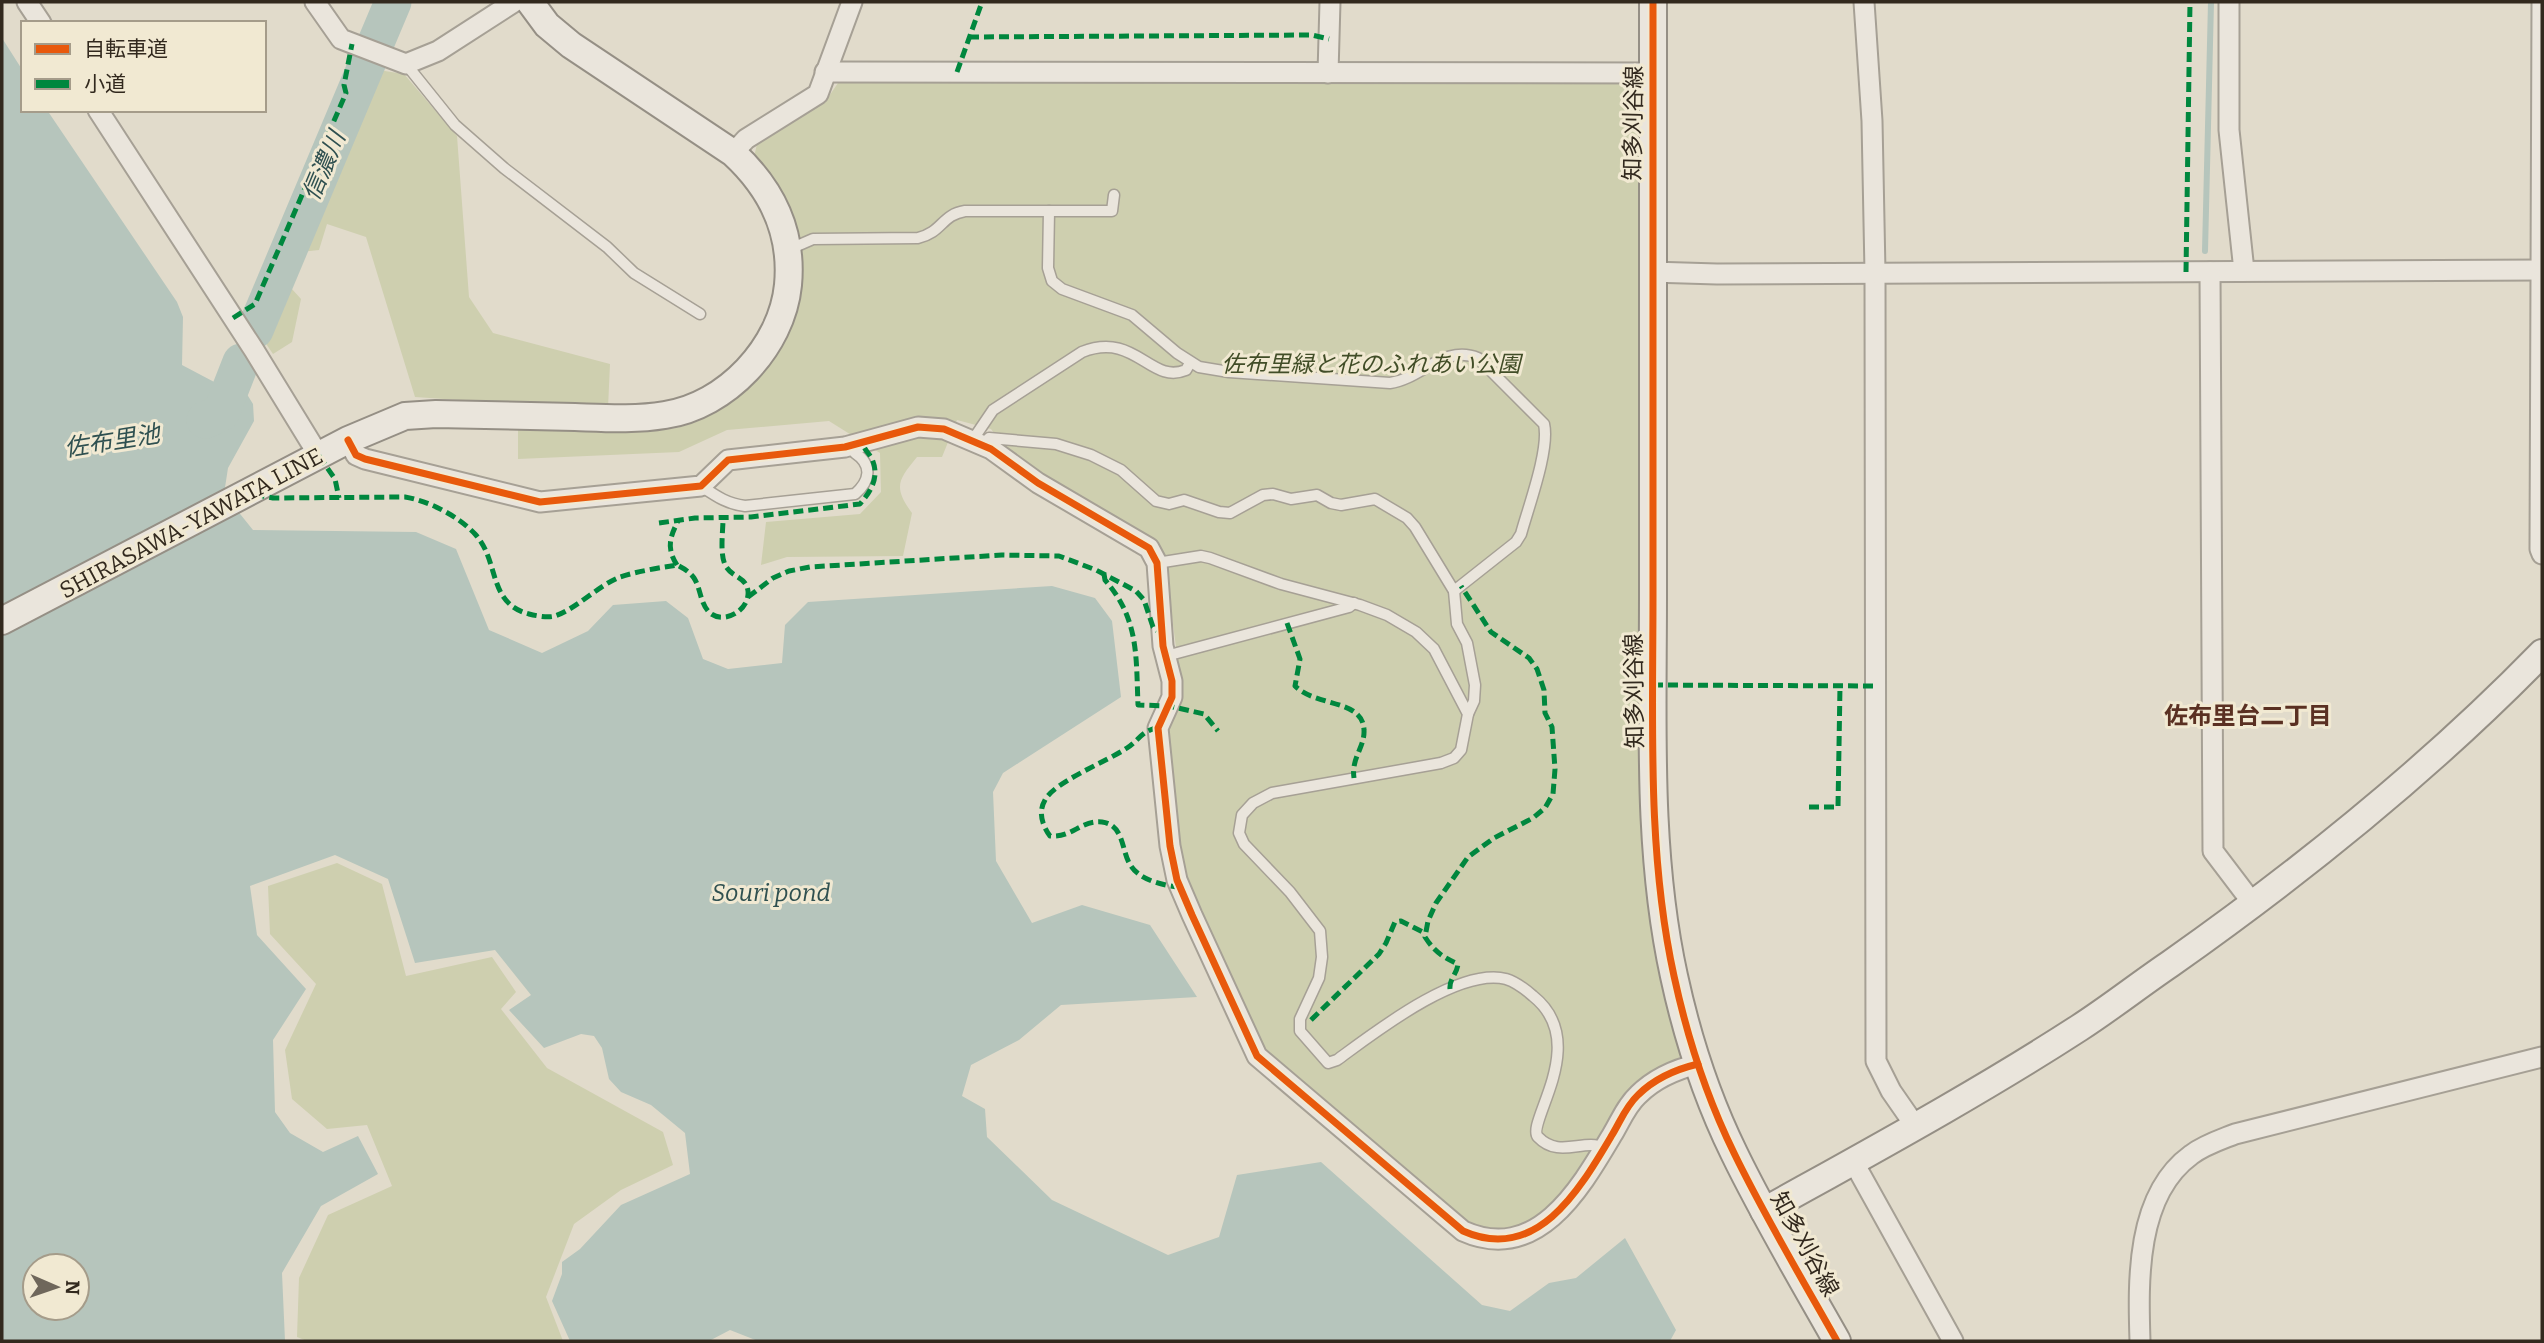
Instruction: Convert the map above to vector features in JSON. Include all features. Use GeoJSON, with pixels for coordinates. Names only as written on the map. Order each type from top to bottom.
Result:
{"type":"FeatureCollection","features":[{"type":"Feature","properties":{"kind":"street"},"geometry":{"type":"LineString","coordinates":[[27,2],[40,21]]}},
{"type":"Feature","properties":{"kind":"street"},"geometry":{"type":"LineString","coordinates":[[315,2],[341,39],[406,64],[438,51],[514,2]]}},
{"type":"Feature","properties":{"kind":"street","name":"SHIRASAWA-YAWATA LINE"},"geometry":{"type":"LineString","coordinates":[[2,621],[348,440],[405,416],[436,414],[629,419],[666,415],[691,409],[741,376],[757,360],[775,331],[788,290],[789,249],[781,220],[772,201],[749,169],[733,153],[572,44],[547,24],[530,2]]}},
{"type":"Feature","properties":{"kind":"street"},"geometry":{"type":"LineString","coordinates":[[733,153],[746,139],[818,94],[852,2]]}},
{"type":"Feature","properties":{"kind":"street"},"geometry":{"type":"LineString","coordinates":[[1328,73],[1330,2]]}},
{"type":"Feature","properties":{"kind":"street","name":"知多刈谷線"},"geometry":{"type":"LineString","coordinates":[[1653,2],[1651,272],[1655,813],[1663,912],[1674,978],[1698,1064],[1732,1150],[1837,1341]]}},
{"type":"Feature","properties":{"kind":"street"},"geometry":{"type":"LineString","coordinates":[[1864,2],[1872,121],[1875,272],[1876,1061],[1916,1126]]}},
{"type":"Feature","properties":{"kind":"street"},"geometry":{"type":"LineString","coordinates":[[2229,2],[2229,130],[2244,271]]}},
{"type":"Feature","properties":{"kind":"street"},"geometry":{"type":"LineString","coordinates":[[2542,2],[2542,554]]}},
{"type":"Feature","properties":{"kind":"street"},"geometry":{"type":"LineString","coordinates":[[825,72],[1653,73]]}},
{"type":"Feature","properties":{"kind":"street"},"geometry":{"type":"LineString","coordinates":[[99,112],[268,372],[319,456]]}},
{"type":"Feature","properties":{"kind":"street"},"geometry":{"type":"LineString","coordinates":[[1651,272],[1717,274],[2541,270]]}},
{"type":"Feature","properties":{"kind":"street"},"geometry":{"type":"LineString","coordinates":[[2210,272],[2213,851],[2254,905]]}},
{"type":"Feature","properties":{"kind":"street"},"geometry":{"type":"LineString","coordinates":[[348,440],[356,455],[365,459],[540,502],[701,486],[728,460],[854,446],[918,427],[944,429],[991,449],[1038,483],[1149,548],[1157,563],[1166,656],[1172,681],[1172,697],[1158,728],[1170,846],[1177,880],[1257,1056],[1463,1231],[1476,1237],[1494,1240],[1508,1240],[1527,1234],[1559,1212],[1638,1094],[1675,1070],[1698,1064]]}},
{"type":"Feature","properties":{"kind":"street"},"geometry":{"type":"LineString","coordinates":[[1764,1211],[1916,1126],[2080,1028],[2254,905],[2371,810],[2509,687],[2542,653]]}},
{"type":"Feature","properties":{"kind":"street"},"geometry":{"type":"LineString","coordinates":[[2140,1341],[2143,1260],[2148,1222],[2157,1196],[2172,1173],[2190,1156],[2208,1144],[2235,1134],[2542,1057]]}},
{"type":"Feature","properties":{"kind":"street"},"geometry":{"type":"LineString","coordinates":[[1853,1161],[1953,1341]]}},
{"type":"Feature","properties":{"kind":"lane"},"geometry":{"type":"LineString","coordinates":[[406,64],[455,125],[504,167],[607,247],[634,273],[700,314]]}},
{"type":"Feature","properties":{"kind":"lane"},"geometry":{"type":"LineString","coordinates":[[789,249],[813,239],[918,238],[932,235],[953,213],[965,211],[1112,211],[1114,195]]}},
{"type":"Feature","properties":{"kind":"lane"},"geometry":{"type":"LineString","coordinates":[[1049,211],[1048,268],[1052,281],[1062,289],[1132,315],[1190,363],[1199,367],[1229,372],[1390,383],[1402,382],[1432,363],[1459,354],[1478,358],[1544,424],[1546,431],[1521,534],[1516,542],[1454,592]]}},
{"type":"Feature","properties":{"kind":"lane"},"geometry":{"type":"LineString","coordinates":[[977,443],[993,410],[1082,352],[1097,346],[1126,350],[1157,370],[1168,373],[1186,370],[1190,363]]}},
{"type":"Feature","properties":{"kind":"lane"},"geometry":{"type":"LineString","coordinates":[[977,443],[989,438],[1056,444],[1091,455],[1121,470],[1156,501],[1169,504],[1184,500],[1230,513],[1263,495],[1273,494],[1291,499],[1317,495],[1341,505],[1375,499],[1406,518],[1415,527],[1454,592],[1457,624],[1467,643],[1475,685],[1474,701],[1468,714],[1461,750],[1454,758],[1441,763],[1272,793],[1253,803],[1242,816],[1239,833],[1244,844],[1290,892],[1320,930],[1322,957],[1318,978],[1300,1019],[1300,1031],[1328,1063],[1392,1020],[1460,984],[1479,978],[1506,979],[1525,989],[1545,1005],[1556,1032],[1557,1066],[1535,1132],[1550,1145],[1561,1148],[1598,1145],[1604,1148]]}},
{"type":"Feature","properties":{"kind":"lane"},"geometry":{"type":"LineString","coordinates":[[701,486],[731,504],[745,506],[855,494],[863,487],[868,469],[865,460],[855,453],[854,446]]}},
{"type":"Feature","properties":{"kind":"lane"},"geometry":{"type":"LineString","coordinates":[[1157,563],[1202,556],[1281,584],[1354,603],[1387,615],[1416,632],[1434,649],[1468,714]]}},
{"type":"Feature","properties":{"kind":"lane"},"geometry":{"type":"LineString","coordinates":[[1166,656],[1349,607],[1354,603]]}},
{"type":"Feature","properties":{"kind":"green space","name":"佐布里緑と花のふれあい公園"},"geometry":{"type":"Polygon","coordinates":[[[372,69],[404,74],[457,136],[469,297],[493,333],[610,364],[607,430],[641,431],[676,428],[706,418],[733,400],[758,378],[778,351],[792,321],[801,289],[803,257],[796,225],[788,207],[754,157],[757,144],[825,102],[838,83],[1618,81],[1653,73],[1655,813],[1698,1064],[1675,1070],[1613,1133],[1527,1234],[1476,1237],[1257,1056],[1192,915],[1158,728],[1172,697],[1182,693],[1166,571],[1153,541],[1041,473],[1004,446],[991,429],[957,420],[942,457],[917,457],[902,478],[902,497],[912,513],[903,556],[787,557],[761,565],[766,522],[860,514],[881,492],[880,453],[829,421],[727,430],[679,452],[518,459],[518,404],[415,397],[366,237],[327,224],[319,250],[291,253],[282,278],[301,299],[292,342],[273,354],[250,320],[309,187],[372,69]]]}},
{"type":"Feature","properties":{"kind":"green space"},"geometry":{"type":"Polygon","coordinates":[[[337,863],[382,884],[406,976],[492,957],[516,992],[501,1009],[547,1068],[663,1132],[673,1165],[621,1190],[574,1224],[546,1297],[563,1341],[307,1341],[297,1337],[299,1278],[328,1215],[392,1186],[367,1125],[327,1129],[292,1099],[285,1050],[316,984],[270,934],[268,886],[337,863]]]}},
{"type":"Feature","properties":{"kind":"water","name":"Souri pond"},"geometry":{"type":"Polygon","coordinates":[[[2,38],[21,68],[21,112],[48,112],[177,302],[183,317],[182,365],[218,384],[240,383],[253,404],[254,421],[228,468],[224,494],[253,530],[416,532],[456,549],[489,630],[542,653],[588,631],[613,605],[666,601],[688,618],[703,659],[728,669],[782,663],[785,625],[808,602],[1052,586],[1095,598],[1112,621],[1121,697],[1003,773],[993,792],[996,861],[1032,923],[1082,905],[1150,925],[1197,997],[1061,1005],[1019,1040],[971,1065],[962,1096],[985,1109],[987,1137],[1052,1200],[1168,1255],[1219,1237],[1237,1175],[1321,1162],[1482,1305],[1510,1311],[1549,1283],[1576,1278],[1625,1238],[1676,1330],[1670,1341],[758,1341],[730,1330],[709,1341],[570,1341],[552,1301],[562,1274],[562,1262],[580,1249],[621,1205],[690,1174],[685,1133],[651,1105],[621,1092],[609,1079],[602,1048],[594,1036],[581,1034],[544,1048],[509,1010],[531,995],[495,950],[415,963],[388,879],[335,855],[250,886],[257,935],[306,989],[273,1040],[275,1112],[290,1133],[323,1152],[358,1136],[378,1174],[321,1206],[282,1273],[285,1341],[2,1341],[2,38]]]}},
{"type":"Feature","properties":{"kind":"waterway","name":"信濃川"},"geometry":{"type":"LineString","coordinates":[[255,330],[393,2]]}},
{"type":"Feature","properties":{"kind":"waterway"},"geometry":{"type":"LineString","coordinates":[[2205,251],[2211,2]]}},
{"type":"Feature","properties":{"kind":"waterway","name":"信濃川"},"geometry":{"type":"LineString","coordinates":[[205,420],[221,413],[241,362]]}},
{"type":"Feature","properties":{"kind":"marked path"},"geometry":{"type":"LineString","coordinates":[[957,72],[982,2]]}},
{"type":"Feature","properties":{"kind":"marked path"},"geometry":{"type":"LineString","coordinates":[[2186,272],[2190,2]]}},
{"type":"Feature","properties":{"kind":"marked path"},"geometry":{"type":"LineString","coordinates":[[969,37],[1312,35],[1329,39]]}},
{"type":"Feature","properties":{"kind":"marked path"},"geometry":{"type":"LineString","coordinates":[[233,318],[255,304],[346,93],[344,85],[352,44]]}},
{"type":"Feature","properties":{"kind":"marked path"},"geometry":{"type":"LineString","coordinates":[[659,523],[695,518],[751,517],[860,504],[875,478],[872,459],[863,444]]}},
{"type":"Feature","properties":{"kind":"marked path"},"geometry":{"type":"LineString","coordinates":[[319,456],[335,479],[339,498]]}},
{"type":"Feature","properties":{"kind":"marked path"},"geometry":{"type":"LineString","coordinates":[[260,488],[263,496],[273,498],[405,497],[433,506],[452,515],[475,534],[483,545],[506,601],[516,609],[546,617],[563,613],[620,577],[677,565],[694,578],[704,605],[710,613],[722,617],[735,614],[745,604],[748,591],[745,583],[725,564],[722,552],[723,519]]}},
{"type":"Feature","properties":{"kind":"marked path"},"geometry":{"type":"LineString","coordinates":[[677,565],[670,543],[678,521]]}},
{"type":"Feature","properties":{"kind":"marked path"},"geometry":{"type":"LineString","coordinates":[[748,597],[773,578],[789,571],[810,567],[1002,555],[1059,556],[1096,570],[1136,591],[1144,600],[1153,627],[1157,631]]}},
{"type":"Feature","properties":{"kind":"marked path"},"geometry":{"type":"LineString","coordinates":[[1104,574],[1105,580],[1124,609],[1134,639],[1138,705],[1169,706],[1204,714],[1218,731]]}},
{"type":"Feature","properties":{"kind":"marked path"},"geometry":{"type":"LineString","coordinates":[[1450,989],[1458,964],[1439,953],[1425,937],[1436,903],[1468,857],[1545,808],[1553,794],[1555,769],[1552,727],[1545,713],[1544,690],[1537,669],[1529,658],[1491,632],[1461,586]]}},
{"type":"Feature","properties":{"kind":"marked path"},"geometry":{"type":"LineString","coordinates":[[1287,623],[1300,659],[1295,686],[1304,693],[1347,708],[1362,720],[1364,736],[1354,764],[1354,778]]}},
{"type":"Feature","properties":{"kind":"marked path"},"geometry":{"type":"LineString","coordinates":[[1653,685],[1877,686]]}},
{"type":"Feature","properties":{"kind":"marked path"},"geometry":{"type":"LineString","coordinates":[[1809,807],[1838,807],[1840,686]]}},
{"type":"Feature","properties":{"kind":"marked path"},"geometry":{"type":"LineString","coordinates":[[1158,728],[1149,730],[1127,748],[1059,786],[1045,800],[1042,818],[1050,836],[1058,836],[1095,822],[1109,824],[1119,834],[1135,871],[1153,881],[1180,887]]}},
{"type":"Feature","properties":{"kind":"marked path"},"geometry":{"type":"LineString","coordinates":[[1311,1020],[1379,954],[1395,922],[1401,921],[1425,933]]}},
{"type":"Feature","properties":{"kind":"cycle path"},"geometry":{"type":"LineString","coordinates":[[1653,2],[1653,788],[1665,930],[1685,1021],[1715,1111],[1758,1201],[1837,1341]]}},
{"type":"Feature","properties":{"kind":"cycle path"},"geometry":{"type":"LineString","coordinates":[[348,440],[356,455],[365,459],[540,502],[701,486],[728,460],[845,447],[918,427],[944,429],[991,449],[1038,483],[1149,548],[1157,563],[1163,646],[1172,681],[1172,697],[1158,728],[1170,846],[1177,880],[1257,1056],[1463,1231],[1489,1239],[1513,1238],[1534,1229],[1553,1216],[1586,1177],[1634,1099],[1658,1079],[1698,1064]]}},
{"type":"Feature","properties":{"kind":"district","name":"佐布里台二丁目"},"geometry":{"type":"Point","coordinates":[2248,716]}},
{"type":"Feature","properties":{"kind":"water label","name":"佐布里池"},"geometry":{"type":"Point","coordinates":[112,441]}}]}
